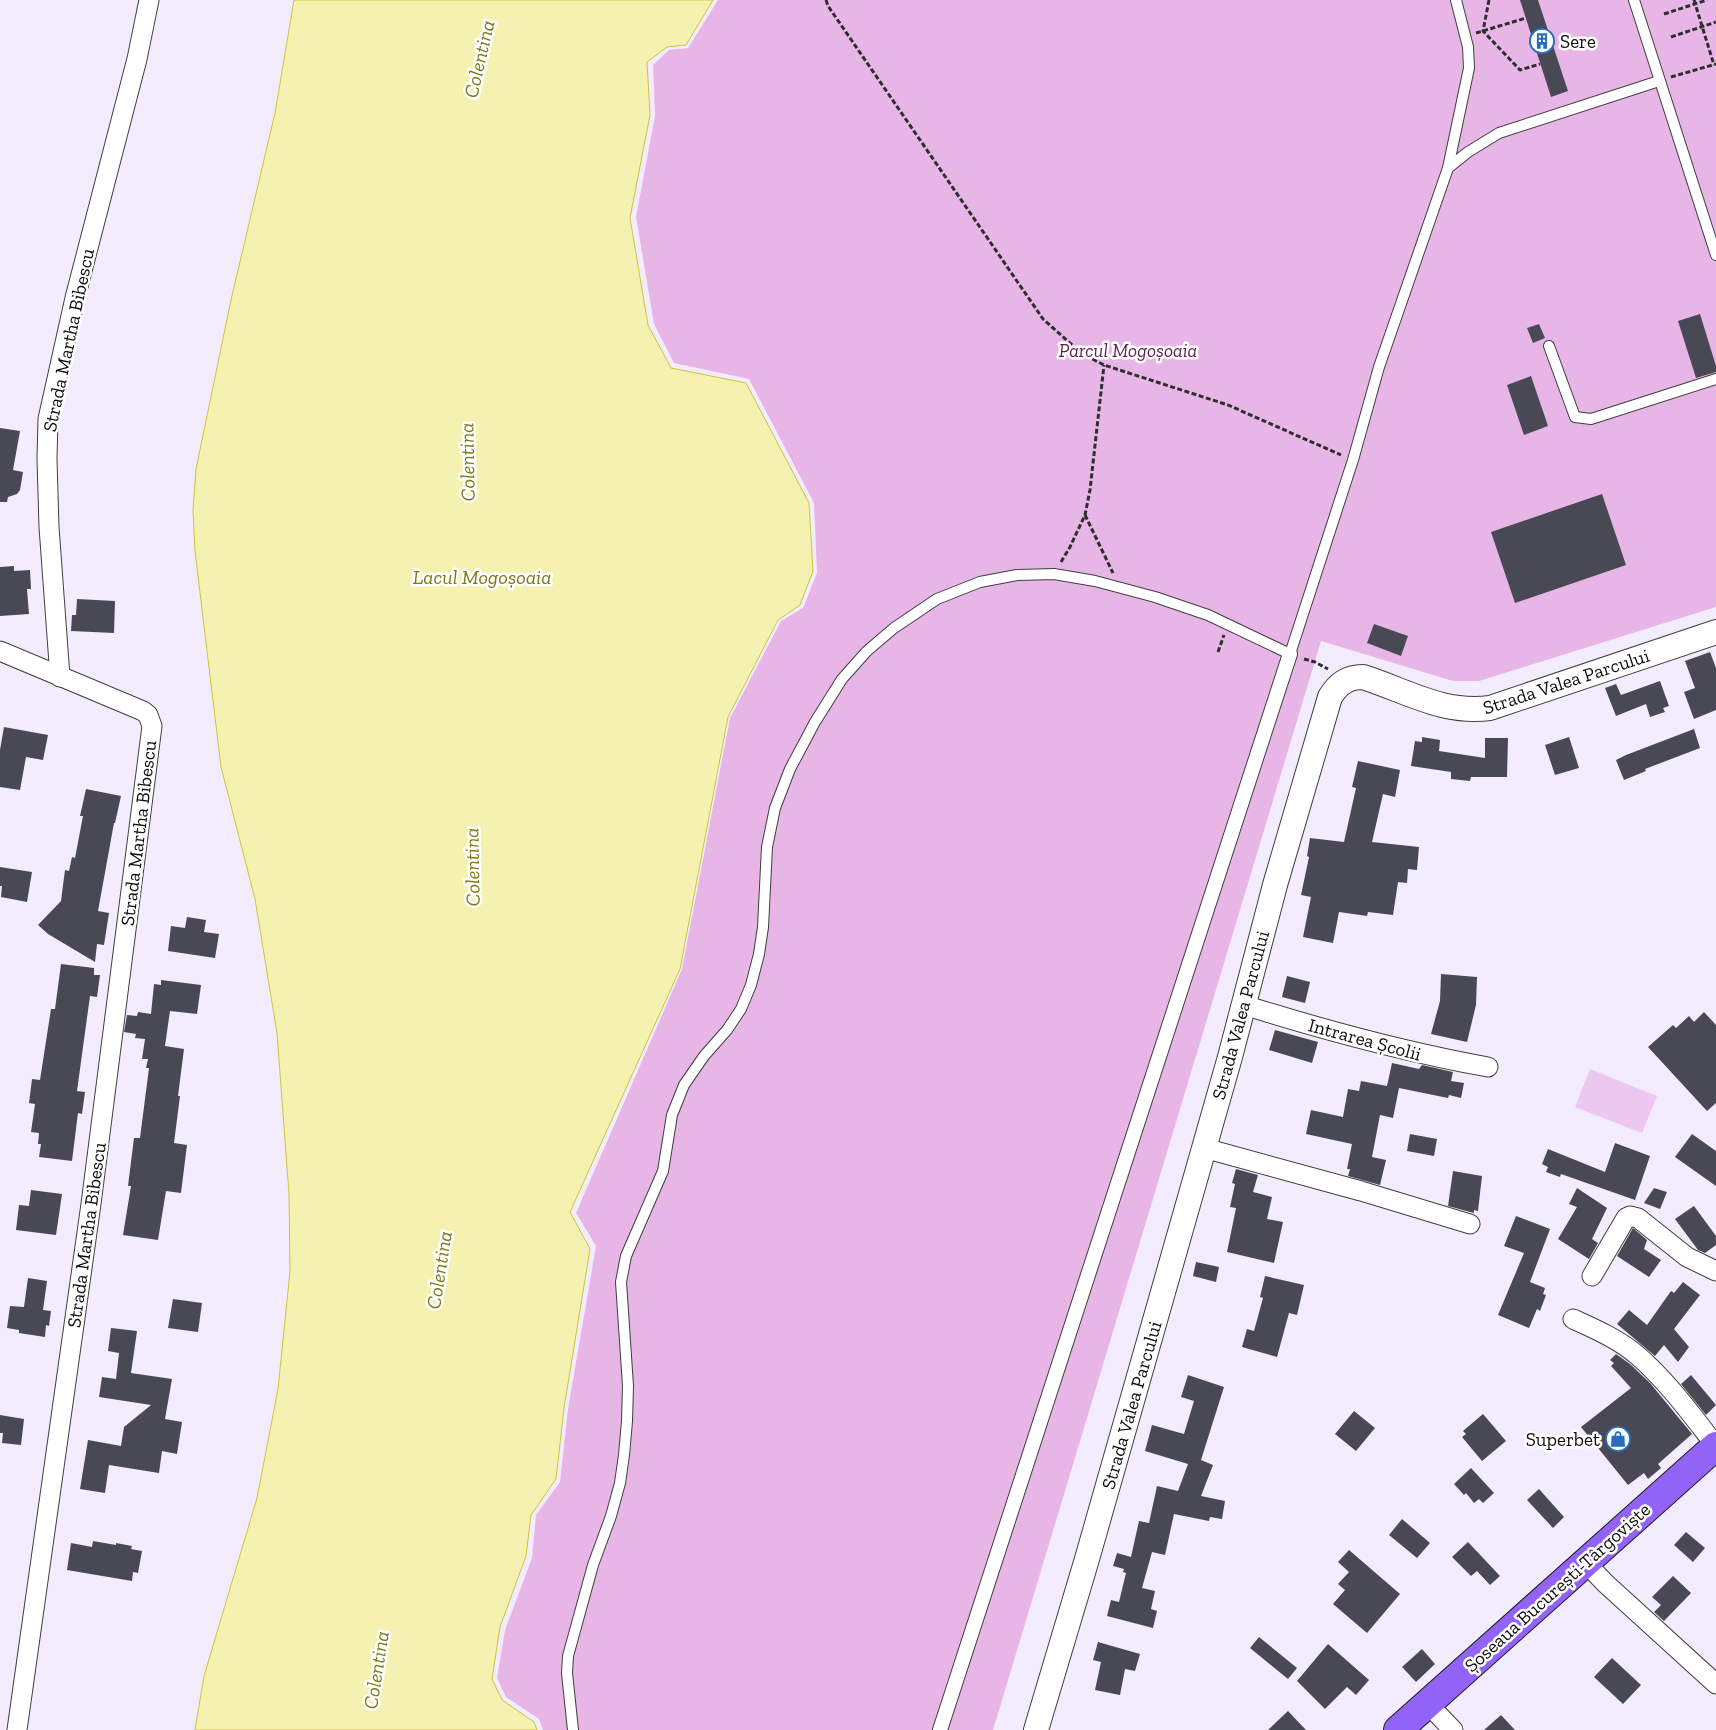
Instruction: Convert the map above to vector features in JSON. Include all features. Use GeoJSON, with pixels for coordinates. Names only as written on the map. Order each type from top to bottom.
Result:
{"type":"FeatureCollection","features":[{"type":"Feature","properties":{"kind":"main road","name":"Șoseaua București-Târgoviște"},"geometry":{"type":"LineString","coordinates":[[1398,1730],[1716,1446]]}},
{"type":"Feature","properties":{"kind":"street","name":"Strada Martha Bibescu"},"geometry":{"type":"LineString","coordinates":[[17,1730],[89,1214],[151,731],[148,716],[143,711],[60,677],[49,527],[48,419],[74,298],[137,59],[150,0]]}},
{"type":"Feature","properties":{"kind":"street","name":"Strada Valea Parcului"},"geometry":{"type":"LineString","coordinates":[[1036,1730],[1087,1559],[1204,1148],[1330,697],[1335,689],[1346,680],[1363,677],[1456,709],[1481,709],[1510,702],[1716,632]]}},
{"type":"Feature","properties":{"kind":"street"},"geometry":{"type":"LineString","coordinates":[[0,651],[60,677]]}},
{"type":"Feature","properties":{"kind":"street"},"geometry":{"type":"LineString","coordinates":[[940,1730],[1290,654]]}},
{"type":"Feature","properties":{"kind":"street","name":"Intrarea Școlii"},"geometry":{"type":"LineString","coordinates":[[1244,1004],[1331,1032],[1395,1048],[1488,1067]]}},
{"type":"Feature","properties":{"kind":"street"},"geometry":{"type":"LineString","coordinates":[[1204,1148],[1361,1191],[1470,1224]]}},
{"type":"Feature","properties":{"kind":"street"},"geometry":{"type":"LineString","coordinates":[[1592,1276],[1626,1218],[1630,1216],[1638,1218],[1687,1257],[1716,1271]]}},
{"type":"Feature","properties":{"kind":"street"},"geometry":{"type":"LineString","coordinates":[[1572,1319],[1601,1331],[1636,1354],[1666,1385],[1716,1446]]}},
{"type":"Feature","properties":{"kind":"street"},"geometry":{"type":"LineString","coordinates":[[1585,1562],[1605,1583],[1716,1684]]}},
{"type":"Feature","properties":{"kind":"street"},"geometry":{"type":"LineString","coordinates":[[1427,1703],[1453,1730]]}},
{"type":"Feature","properties":{"kind":"lane"},"geometry":{"type":"LineString","coordinates":[[573,1730],[567,1680],[568,1656],[593,1565],[611,1516],[620,1483],[628,1421],[628,1386],[621,1282],[626,1256],[663,1171],[672,1115],[684,1085],[704,1056],[728,1030],[741,1009],[751,985],[759,954],[763,927],[767,848],[775,808],[790,769],[815,722],[842,679],[867,651],[894,628],[937,599],[980,582],[1017,575],[1054,574],[1095,580],[1155,597],[1208,615],[1290,654],[1353,460],[1379,367],[1448,168],[1469,68],[1468,48],[1456,0]]}},
{"type":"Feature","properties":{"kind":"lane"},"geometry":{"type":"LineString","coordinates":[[1634,0],[1716,254]]}},
{"type":"Feature","properties":{"kind":"lane"},"geometry":{"type":"LineString","coordinates":[[1448,168],[1468,152],[1499,133],[1659,81]]}},
{"type":"Feature","properties":{"kind":"lane"},"geometry":{"type":"LineString","coordinates":[[1548,346],[1575,417],[1591,419],[1716,379]]}},
{"type":"Feature","properties":{"kind":"path"},"geometry":{"type":"LineString","coordinates":[[826,0],[828,6],[1043,319],[1081,353],[1104,365],[1228,405],[1353,460]]}},
{"type":"Feature","properties":{"kind":"path"},"geometry":{"type":"LineString","coordinates":[[1483,31],[1489,0]]}},
{"type":"Feature","properties":{"kind":"path"},"geometry":{"type":"LineString","coordinates":[[1664,14],[1695,2],[1707,0]]}},
{"type":"Feature","properties":{"kind":"path"},"geometry":{"type":"LineString","coordinates":[[1659,81],[1715,64],[1695,2]]}},
{"type":"Feature","properties":{"kind":"path"},"geometry":{"type":"LineString","coordinates":[[1465,37],[1526,18]]}},
{"type":"Feature","properties":{"kind":"path"},"geometry":{"type":"LineString","coordinates":[[1671,37],[1716,22]]}},
{"type":"Feature","properties":{"kind":"path"},"geometry":{"type":"LineString","coordinates":[[1483,31],[1520,70],[1540,64]]}},
{"type":"Feature","properties":{"kind":"path"},"geometry":{"type":"LineString","coordinates":[[1054,574],[1070,547],[1085,515],[1090,490],[1104,365]]}},
{"type":"Feature","properties":{"kind":"path"},"geometry":{"type":"LineString","coordinates":[[1085,515],[1122,588]]}},
{"type":"Feature","properties":{"kind":"path"},"geometry":{"type":"LineString","coordinates":[[1290,654],[1315,662],[1346,680]]}},
{"type":"Feature","properties":{"kind":"green space","name":"Parcul Mogoșoaia"},"geometry":{"type":"Polygon","coordinates":[[[718,0],[1716,0],[1716,607],[1479,681],[1453,681],[1321,641],[993,1730],[543,1730],[539,1719],[506,1697],[497,1678],[505,1630],[532,1558],[536,1515],[560,1482],[568,1409],[596,1246],[576,1213],[682,969],[730,718],[781,621],[803,608],[817,573],[814,503],[749,379],[674,363],[654,324],[636,217],[655,116],[653,65],[669,50],[688,48],[718,0]]]}},
{"type":"Feature","properties":{"kind":"shaded area"},"geometry":{"type":"Polygon","coordinates":[[[1590,1069],[1657,1096],[1642,1133],[1575,1107],[1590,1069]]]}},
{"type":"Feature","properties":{"kind":"water","name":"Lacul Mogoșoaia"},"geometry":{"type":"Polygon","coordinates":[[[294,0],[713,0],[686,45],[667,47],[647,62],[650,115],[630,218],[648,325],[671,368],[746,383],[809,503],[813,571],[800,605],[778,620],[728,717],[680,969],[570,1212],[590,1249],[564,1408],[556,1479],[531,1515],[526,1556],[500,1627],[492,1679],[502,1700],[534,1722],[537,1730],[195,1730],[204,1676],[257,1498],[278,1389],[290,1271],[289,1194],[277,1033],[255,899],[221,767],[195,551],[193,511],[196,469],[231,300],[275,113],[294,0]]]}},
{"type":"Feature","properties":{"kind":"building","name":"Sere"},"geometry":{"type":"Polygon","coordinates":[[[1520,0],[1538,0],[1568,91],[1551,97],[1520,0]]]}},
{"type":"Feature","properties":{"kind":"building"},"geometry":{"type":"Polygon","coordinates":[[[1700,314],[1716,366],[1716,372],[1696,378],[1678,321],[1700,314]]]}},
{"type":"Feature","properties":{"kind":"building"},"geometry":{"type":"Polygon","coordinates":[[[1539,324],[1545,338],[1533,343],[1527,328],[1539,324]]]}},
{"type":"Feature","properties":{"kind":"building"},"geometry":{"type":"Polygon","coordinates":[[[1531,376],[1548,426],[1524,435],[1507,385],[1531,376]]]}},
{"type":"Feature","properties":{"kind":"building"},"geometry":{"type":"Polygon","coordinates":[[[0,428],[20,431],[13,470],[23,472],[20,490],[17,494],[8,497],[7,502],[0,502],[0,428]]]}},
{"type":"Feature","properties":{"kind":"building"},"geometry":{"type":"Polygon","coordinates":[[[1602,494],[1626,565],[1515,603],[1491,532],[1602,494]]]}},
{"type":"Feature","properties":{"kind":"building"},"geometry":{"type":"Polygon","coordinates":[[[14,566],[14,571],[30,570],[31,589],[27,589],[29,614],[0,616],[0,567],[14,566]]]}},
{"type":"Feature","properties":{"kind":"building"},"geometry":{"type":"Polygon","coordinates":[[[77,599],[115,601],[114,633],[71,631],[72,615],[76,615],[77,599]]]}},
{"type":"Feature","properties":{"kind":"building"},"geometry":{"type":"Polygon","coordinates":[[[1374,624],[1408,636],[1401,656],[1367,643],[1374,624]]]}},
{"type":"Feature","properties":{"kind":"building"},"geometry":{"type":"Polygon","coordinates":[[[1710,652],[1716,668],[1716,710],[1694,719],[1684,692],[1695,688],[1685,661],[1710,652]]]}},
{"type":"Feature","properties":{"kind":"building"},"geometry":{"type":"Polygon","coordinates":[[[1660,681],[1669,706],[1663,708],[1665,712],[1650,717],[1646,704],[1616,716],[1605,688],[1616,684],[1621,695],[1660,681]]]}},
{"type":"Feature","properties":{"kind":"building"},"geometry":{"type":"Polygon","coordinates":[[[4,727],[48,735],[43,760],[26,757],[20,790],[0,787],[0,750],[4,727]]]}},
{"type":"Feature","properties":{"kind":"building"},"geometry":{"type":"Polygon","coordinates":[[[1694,729],[1700,748],[1645,769],[1646,771],[1624,780],[1616,760],[1694,729]]]}},
{"type":"Feature","properties":{"kind":"building"},"geometry":{"type":"Polygon","coordinates":[[[1422,737],[1440,740],[1439,751],[1485,758],[1485,738],[1508,738],[1507,777],[1471,777],[1470,781],[1451,779],[1451,772],[1411,766],[1415,741],[1422,742],[1422,737]]]}},
{"type":"Feature","properties":{"kind":"building"},"geometry":{"type":"Polygon","coordinates":[[[1569,737],[1579,768],[1555,775],[1545,745],[1569,737]]]}},
{"type":"Feature","properties":{"kind":"building"},"geometry":{"type":"Polygon","coordinates":[[[1358,761],[1400,770],[1395,797],[1383,794],[1372,842],[1419,847],[1417,870],[1408,869],[1407,883],[1398,882],[1393,915],[1368,912],[1367,916],[1339,912],[1333,943],[1303,937],[1311,897],[1301,895],[1309,857],[1307,856],[1310,838],[1344,842],[1356,788],[1352,787],[1358,761]]]}},
{"type":"Feature","properties":{"kind":"building"},"geometry":{"type":"Polygon","coordinates":[[[86,789],[121,796],[114,823],[98,911],[109,913],[104,945],[97,944],[95,962],[48,934],[38,925],[61,901],[65,870],[69,871],[72,857],[75,858],[83,816],[80,816],[86,789]]]}},
{"type":"Feature","properties":{"kind":"building"},"geometry":{"type":"Polygon","coordinates":[[[0,867],[32,872],[27,902],[1,897],[0,867]]]}},
{"type":"Feature","properties":{"kind":"building"},"geometry":{"type":"Polygon","coordinates":[[[187,917],[206,920],[204,932],[219,934],[215,958],[168,951],[171,926],[185,928],[187,917]]]}},
{"type":"Feature","properties":{"kind":"building"},"geometry":{"type":"Polygon","coordinates":[[[61,964],[94,968],[94,975],[100,975],[97,997],[90,996],[77,1091],[85,1092],[82,1114],[78,1113],[72,1161],[39,1157],[41,1144],[38,1144],[39,1133],[31,1132],[35,1104],[29,1103],[32,1079],[40,1080],[51,1009],[55,1009],[61,964]]]}},
{"type":"Feature","properties":{"kind":"building"},"geometry":{"type":"Polygon","coordinates":[[[1441,974],[1477,977],[1476,1005],[1467,1042],[1431,1034],[1440,1001],[1441,974]]]}},
{"type":"Feature","properties":{"kind":"building"},"geometry":{"type":"Polygon","coordinates":[[[1287,976],[1310,982],[1305,1003],[1282,997],[1287,976]]]}},
{"type":"Feature","properties":{"kind":"building"},"geometry":{"type":"Polygon","coordinates":[[[161,980],[201,985],[197,1014],[170,1011],[165,1046],[184,1049],[174,1143],[187,1145],[181,1193],[166,1191],[158,1240],[123,1235],[131,1186],[128,1186],[134,1138],[140,1138],[149,1068],[146,1068],[148,1059],[142,1059],[145,1039],[135,1038],[136,1034],[124,1032],[127,1015],[137,1016],[138,1012],[151,1014],[154,984],[161,985],[161,980]]]}},
{"type":"Feature","properties":{"kind":"building"},"geometry":{"type":"Polygon","coordinates":[[[1704,1012],[1716,1025],[1716,1103],[1707,1111],[1648,1047],[1673,1025],[1676,1028],[1689,1016],[1694,1022],[1704,1012]]]}},
{"type":"Feature","properties":{"kind":"building"},"geometry":{"type":"Polygon","coordinates":[[[1275,1030],[1318,1042],[1312,1063],[1269,1050],[1275,1030]]]}},
{"type":"Feature","properties":{"kind":"building"},"geometry":{"type":"Polygon","coordinates":[[[1392,1063],[1419,1069],[1422,1065],[1453,1072],[1451,1081],[1464,1083],[1461,1098],[1449,1095],[1448,1098],[1399,1088],[1393,1118],[1380,1115],[1372,1157],[1386,1160],[1380,1185],[1348,1176],[1350,1169],[1347,1169],[1352,1144],[1306,1134],[1311,1110],[1343,1117],[1348,1089],[1359,1091],[1361,1081],[1387,1086],[1392,1063]]]}},
{"type":"Feature","properties":{"kind":"building"},"geometry":{"type":"Polygon","coordinates":[[[1410,1134],[1437,1139],[1434,1156],[1407,1151],[1410,1134]]]}},
{"type":"Feature","properties":{"kind":"building"},"geometry":{"type":"Polygon","coordinates":[[[1692,1134],[1716,1151],[1716,1186],[1675,1157],[1692,1134]]]}},
{"type":"Feature","properties":{"kind":"building"},"geometry":{"type":"Polygon","coordinates":[[[1615,1143],[1650,1156],[1635,1200],[1561,1174],[1560,1177],[1546,1172],[1548,1167],[1542,1164],[1548,1149],[1605,1172],[1615,1143]]]}},
{"type":"Feature","properties":{"kind":"building"},"geometry":{"type":"Polygon","coordinates":[[[1236,1169],[1258,1175],[1253,1192],[1272,1197],[1267,1219],[1283,1222],[1274,1263],[1227,1252],[1236,1208],[1230,1207],[1235,1184],[1232,1183],[1236,1169]]]}},
{"type":"Feature","properties":{"kind":"building"},"geometry":{"type":"Polygon","coordinates":[[[1453,1171],[1482,1176],[1478,1211],[1474,1210],[1474,1213],[1448,1206],[1453,1171]]]}},
{"type":"Feature","properties":{"kind":"building"},"geometry":{"type":"Polygon","coordinates":[[[1577,1188],[1607,1208],[1592,1239],[1598,1243],[1589,1259],[1558,1239],[1577,1207],[1569,1204],[1577,1188]]]}},
{"type":"Feature","properties":{"kind":"building"},"geometry":{"type":"Polygon","coordinates":[[[1654,1188],[1667,1192],[1660,1209],[1644,1203],[1654,1188]]]}},
{"type":"Feature","properties":{"kind":"building"},"geometry":{"type":"Polygon","coordinates":[[[31,1190],[62,1194],[56,1235],[16,1230],[19,1205],[29,1206],[31,1190]]]}},
{"type":"Feature","properties":{"kind":"building"},"geometry":{"type":"Polygon","coordinates":[[[1694,1206],[1716,1236],[1716,1245],[1705,1253],[1698,1250],[1675,1219],[1694,1206]]]}},
{"type":"Feature","properties":{"kind":"building"},"geometry":{"type":"Polygon","coordinates":[[[1516,1216],[1550,1229],[1530,1282],[1545,1288],[1543,1294],[1546,1295],[1540,1311],[1537,1309],[1529,1328],[1498,1315],[1524,1253],[1504,1246],[1516,1216]]]}},
{"type":"Feature","properties":{"kind":"building"},"geometry":{"type":"Polygon","coordinates":[[[1633,1228],[1647,1240],[1644,1249],[1661,1260],[1649,1277],[1617,1256],[1633,1228]]]}},
{"type":"Feature","properties":{"kind":"building"},"geometry":{"type":"Polygon","coordinates":[[[1196,1262],[1219,1267],[1216,1282],[1193,1276],[1196,1262]]]}},
{"type":"Feature","properties":{"kind":"building"},"geometry":{"type":"Polygon","coordinates":[[[1265,1276],[1304,1285],[1297,1315],[1289,1313],[1277,1357],[1242,1347],[1247,1329],[1254,1331],[1263,1298],[1260,1297],[1265,1276]]]}},
{"type":"Feature","properties":{"kind":"building"},"geometry":{"type":"Polygon","coordinates":[[[28,1278],[47,1281],[43,1310],[51,1311],[49,1326],[46,1325],[45,1337],[19,1333],[19,1330],[7,1328],[10,1306],[24,1307],[28,1278]]]}},
{"type":"Feature","properties":{"kind":"building"},"geometry":{"type":"Polygon","coordinates":[[[1683,1282],[1700,1295],[1674,1329],[1689,1347],[1678,1362],[1664,1345],[1655,1356],[1617,1324],[1629,1310],[1647,1325],[1671,1291],[1674,1293],[1683,1282]]]}},
{"type":"Feature","properties":{"kind":"building"},"geometry":{"type":"Polygon","coordinates":[[[173,1299],[202,1303],[198,1332],[168,1328],[173,1299]]]}},
{"type":"Feature","properties":{"kind":"building"},"geometry":{"type":"Polygon","coordinates":[[[111,1328],[137,1331],[131,1373],[172,1379],[165,1419],[182,1422],[177,1454],[162,1451],[159,1473],[109,1465],[105,1493],[80,1489],[88,1440],[121,1446],[124,1427],[151,1405],[99,1397],[102,1377],[116,1379],[119,1353],[108,1351],[111,1328]]]}},
{"type":"Feature","properties":{"kind":"building"},"geometry":{"type":"Polygon","coordinates":[[[1616,1354],[1650,1383],[1692,1434],[1658,1464],[1661,1468],[1648,1479],[1644,1473],[1628,1485],[1581,1427],[1631,1388],[1611,1366],[1614,1363],[1610,1360],[1616,1354]]]}},
{"type":"Feature","properties":{"kind":"building"},"geometry":{"type":"Polygon","coordinates":[[[1188,1375],[1224,1387],[1201,1460],[1213,1465],[1201,1496],[1225,1501],[1222,1519],[1210,1517],[1209,1521],[1174,1514],[1165,1555],[1152,1552],[1142,1588],[1155,1591],[1151,1609],[1157,1611],[1153,1628],[1107,1616],[1111,1600],[1119,1602],[1126,1573],[1123,1572],[1124,1569],[1113,1566],[1117,1553],[1131,1557],[1139,1521],[1149,1523],[1157,1486],[1178,1491],[1188,1464],[1145,1451],[1152,1425],[1184,1434],[1194,1401],[1181,1397],[1188,1375]]]}},
{"type":"Feature","properties":{"kind":"building"},"geometry":{"type":"Polygon","coordinates":[[[1691,1375],[1716,1405],[1706,1415],[1681,1384],[1691,1375]]]}},
{"type":"Feature","properties":{"kind":"building"},"geometry":{"type":"Polygon","coordinates":[[[1354,1411],[1375,1428],[1356,1451],[1335,1434],[1354,1411]]]}},
{"type":"Feature","properties":{"kind":"building"},"geometry":{"type":"Polygon","coordinates":[[[1483,1414],[1506,1441],[1482,1461],[1462,1437],[1466,1434],[1463,1431],[1483,1414]]]}},
{"type":"Feature","properties":{"kind":"building"},"geometry":{"type":"Polygon","coordinates":[[[0,1415],[24,1419],[21,1445],[2,1443],[3,1433],[0,1433],[0,1415]]]}},
{"type":"Feature","properties":{"kind":"building"},"geometry":{"type":"Polygon","coordinates":[[[1471,1468],[1494,1493],[1483,1503],[1479,1499],[1474,1503],[1466,1493],[1464,1495],[1454,1484],[1471,1468]]]}},
{"type":"Feature","properties":{"kind":"building"},"geometry":{"type":"Polygon","coordinates":[[[1539,1489],[1564,1517],[1553,1528],[1527,1500],[1539,1489]]]}},
{"type":"Feature","properties":{"kind":"building"},"geometry":{"type":"Polygon","coordinates":[[[1402,1519],[1430,1543],[1417,1558],[1389,1535],[1402,1519]]]}},
{"type":"Feature","properties":{"kind":"building"},"geometry":{"type":"Polygon","coordinates":[[[1686,1532],[1705,1548],[1693,1562],[1674,1545],[1686,1532]]]}},
{"type":"Feature","properties":{"kind":"building"},"geometry":{"type":"Polygon","coordinates":[[[93,1541],[132,1546],[131,1549],[142,1551],[138,1573],[133,1572],[132,1581],[67,1570],[71,1543],[92,1547],[93,1541]]]}},
{"type":"Feature","properties":{"kind":"building"},"geometry":{"type":"Polygon","coordinates":[[[1468,1542],[1500,1576],[1490,1585],[1477,1571],[1471,1576],[1452,1557],[1468,1542]]]}},
{"type":"Feature","properties":{"kind":"building"},"geometry":{"type":"Polygon","coordinates":[[[1349,1550],[1400,1594],[1367,1633],[1333,1604],[1345,1590],[1338,1584],[1349,1572],[1338,1562],[1349,1550]]]}},
{"type":"Feature","properties":{"kind":"building"},"geometry":{"type":"Polygon","coordinates":[[[1673,1576],[1691,1593],[1664,1621],[1654,1612],[1661,1605],[1652,1597],[1673,1576]]]}},
{"type":"Feature","properties":{"kind":"building"},"geometry":{"type":"Polygon","coordinates":[[[1259,1637],[1297,1668],[1288,1679],[1250,1648],[1259,1637]]]}},
{"type":"Feature","properties":{"kind":"building"},"geometry":{"type":"Polygon","coordinates":[[[1098,1642],[1140,1654],[1135,1671],[1125,1669],[1120,1695],[1095,1690],[1101,1662],[1093,1660],[1098,1642]]]}},
{"type":"Feature","properties":{"kind":"building"},"geometry":{"type":"Polygon","coordinates":[[[1328,1644],[1369,1680],[1356,1695],[1347,1687],[1325,1709],[1297,1681],[1328,1644]]]}},
{"type":"Feature","properties":{"kind":"building"},"geometry":{"type":"Polygon","coordinates":[[[1422,1649],[1435,1664],[1416,1682],[1402,1667],[1422,1649]]]}},
{"type":"Feature","properties":{"kind":"building"},"geometry":{"type":"Polygon","coordinates":[[[1612,1658],[1641,1685],[1623,1704],[1594,1677],[1612,1658]]]}},
{"type":"Feature","properties":{"kind":"building"},"geometry":{"type":"Polygon","coordinates":[[[1288,1711],[1306,1730],[1268,1730],[1288,1711]]]}},
{"type":"Feature","properties":{"kind":"building"},"geometry":{"type":"Polygon","coordinates":[[[1501,1715],[1515,1730],[1484,1730],[1501,1715]]]}},
{"type":"Feature","properties":{"kind":"place","name":"Sere"},"geometry":{"type":"Point","coordinates":[1542,41]}},
{"type":"Feature","properties":{"kind":"place","name":"Superbet"},"geometry":{"type":"Point","coordinates":[1618,1439]}},
{"type":"Feature","properties":{"kind":"water label","name":"Colentina"},"geometry":{"type":"Point","coordinates":[479,59]}},
{"type":"Feature","properties":{"kind":"water label","name":"Colentina"},"geometry":{"type":"Point","coordinates":[467,462]}},
{"type":"Feature","properties":{"kind":"water label","name":"Colentina"},"geometry":{"type":"Point","coordinates":[472,867]}},
{"type":"Feature","properties":{"kind":"water label","name":"Colentina"},"geometry":{"type":"Point","coordinates":[439,1270]}},
{"type":"Feature","properties":{"kind":"water label","name":"Colentina"},"geometry":{"type":"Point","coordinates":[376,1670]}}]}
